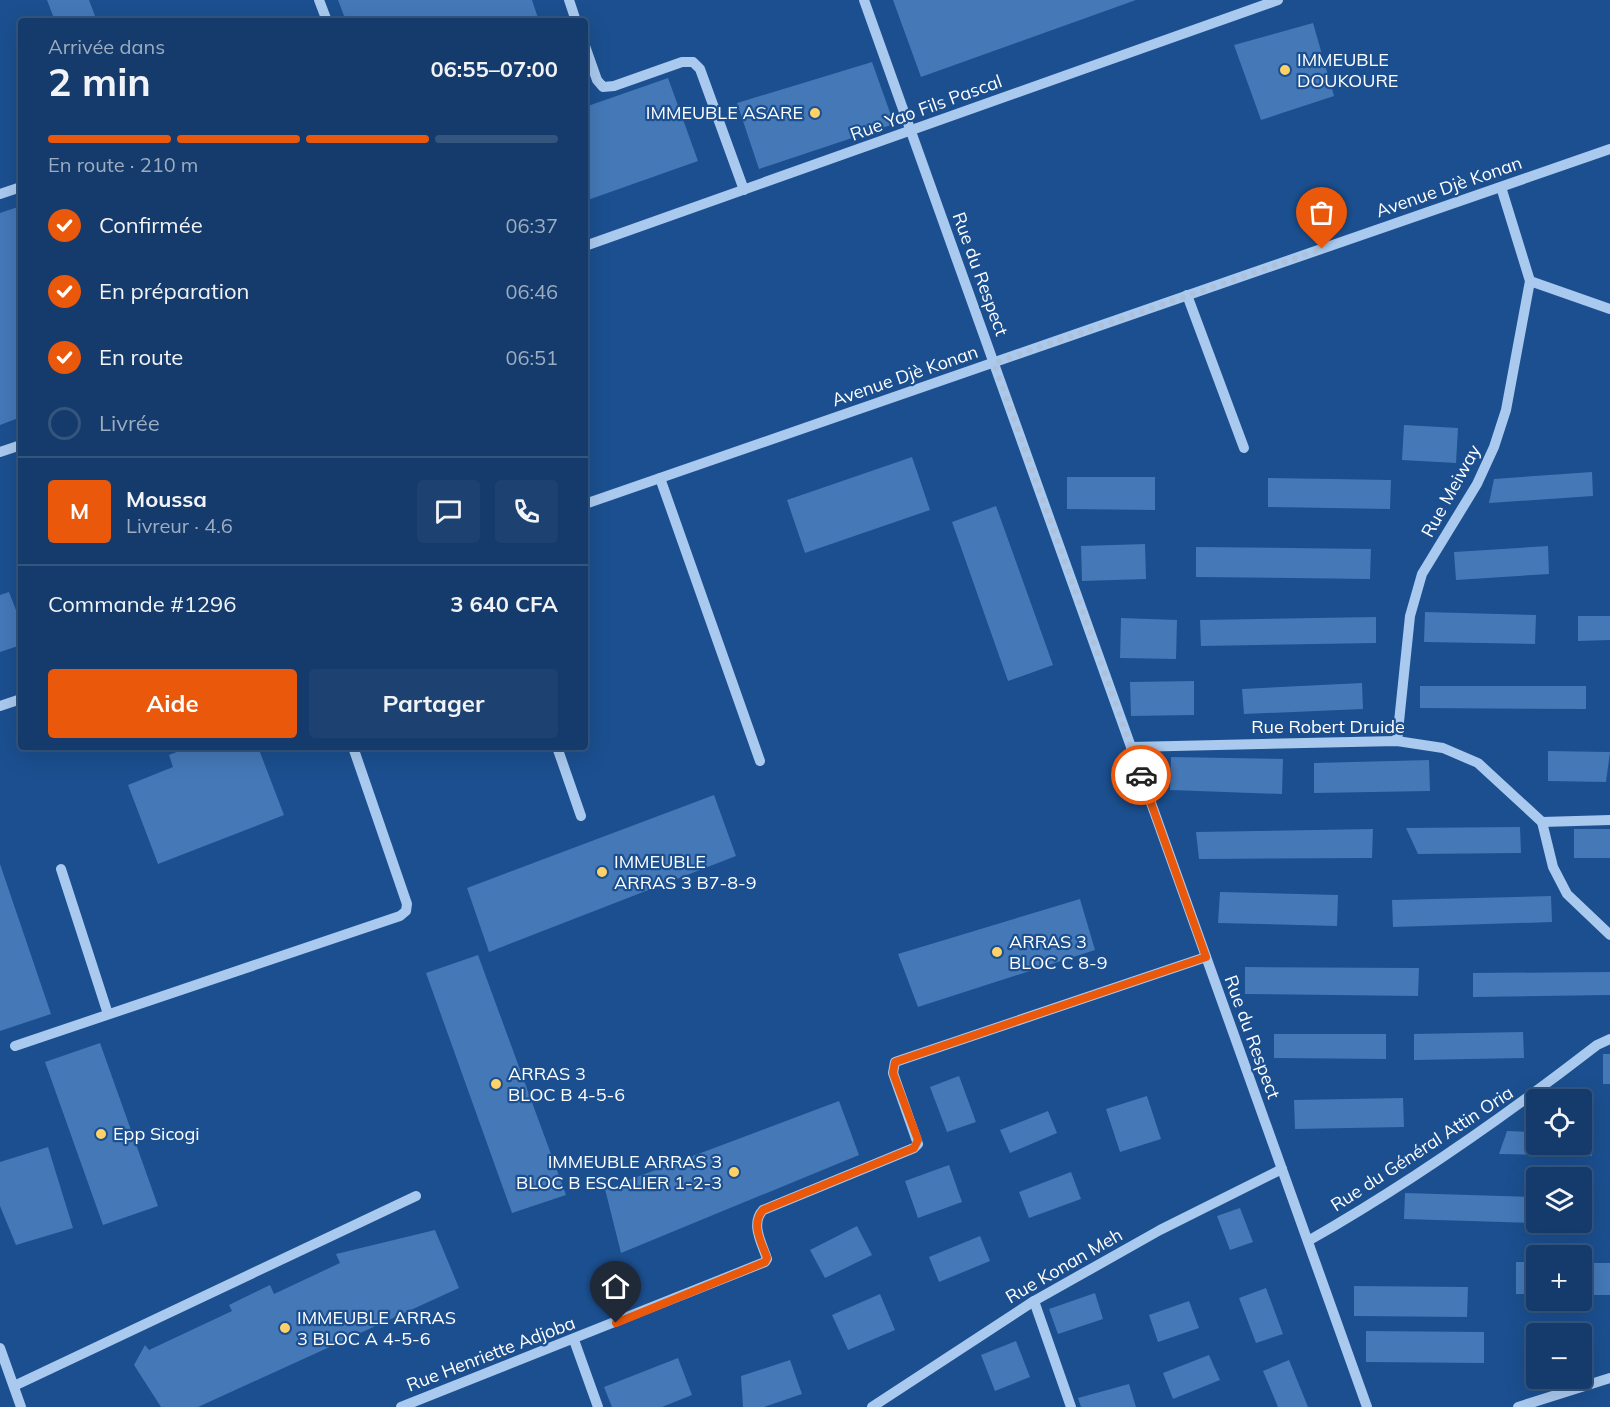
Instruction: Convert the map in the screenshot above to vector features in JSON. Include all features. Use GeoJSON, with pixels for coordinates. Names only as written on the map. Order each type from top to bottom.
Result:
{"type":"FeatureCollection","features":[{"type":"Feature","properties":{"kind":"street"},"geometry":{"type":"LineString","coordinates":[[320,0],[326,18]]}},
{"type":"Feature","properties":{"kind":"street"},"geometry":{"type":"LineString","coordinates":[[569,0],[575,18]]}},
{"type":"Feature","properties":{"kind":"street","name":"Rue du Respect"},"geometry":{"type":"LineString","coordinates":[[864,0],[1367,1407]]}},
{"type":"Feature","properties":{"kind":"street","name":"Rue Yao Fils Pascal"},"geometry":{"type":"LineString","coordinates":[[588,245],[1278,0]]}},
{"type":"Feature","properties":{"kind":"street"},"geometry":{"type":"LineString","coordinates":[[588,54],[597,80],[603,87],[614,86],[682,62],[693,62],[700,69],[744,190]]}},
{"type":"Feature","properties":{"kind":"street","name":"Avenue Djè Konan"},"geometry":{"type":"LineString","coordinates":[[588,503],[1610,149]]}},
{"type":"Feature","properties":{"kind":"street","name":"Rue Meiway"},"geometry":{"type":"LineString","coordinates":[[1397,741],[1410,616],[1422,574],[1477,484],[1494,447],[1506,410],[1530,280],[1501,187]]}},
{"type":"Feature","properties":{"kind":"street"},"geometry":{"type":"LineString","coordinates":[[0,194],[18,188]]}},
{"type":"Feature","properties":{"kind":"street"},"geometry":{"type":"LineString","coordinates":[[1530,280],[1610,309]]}},
{"type":"Feature","properties":{"kind":"street"},"geometry":{"type":"LineString","coordinates":[[1187,296],[1244,448]]}},
{"type":"Feature","properties":{"kind":"street"},"geometry":{"type":"LineString","coordinates":[[0,452],[18,446]]}},
{"type":"Feature","properties":{"kind":"street"},"geometry":{"type":"LineString","coordinates":[[660,478],[760,762]]}},
{"type":"Feature","properties":{"kind":"street"},"geometry":{"type":"LineString","coordinates":[[0,706],[18,700]]}},
{"type":"Feature","properties":{"kind":"street","name":"Rue Robert Druide"},"geometry":{"type":"LineString","coordinates":[[1131,747],[1397,741],[1443,748],[1478,763],[1542,822]]}},
{"type":"Feature","properties":{"kind":"street"},"geometry":{"type":"LineString","coordinates":[[15,1046],[390,919],[406,911],[407,904],[354,750]]}},
{"type":"Feature","properties":{"kind":"street"},"geometry":{"type":"LineString","coordinates":[[558,750],[582,816]]}},
{"type":"Feature","properties":{"kind":"street"},"geometry":{"type":"LineString","coordinates":[[1610,820],[1542,822],[1553,867],[1567,894],[1610,935]]}},
{"type":"Feature","properties":{"kind":"street"},"geometry":{"type":"LineString","coordinates":[[61,869],[108,1014]]}},
{"type":"Feature","properties":{"kind":"street","name":"Rue Henriette Adjoba"},"geometry":{"type":"LineString","coordinates":[[401,1407],[765,1262],[767,1258],[756,1224],[757,1216],[763,1210],[914,1148],[918,1140],[893,1073],[895,1062],[1206,957]]}},
{"type":"Feature","properties":{"kind":"street","name":"Rue du Général Attin Oria"},"geometry":{"type":"LineString","coordinates":[[1308,1241],[1383,1198],[1448,1156],[1516,1108],[1597,1045],[1610,1039]]}},
{"type":"Feature","properties":{"kind":"street","name":"Rue Konan Meh"},"geometry":{"type":"LineString","coordinates":[[872,1407],[1034,1301],[1160,1230],[1282,1169]]}},
{"type":"Feature","properties":{"kind":"street"},"geometry":{"type":"LineString","coordinates":[[14,1386],[417,1196]]}},
{"type":"Feature","properties":{"kind":"street"},"geometry":{"type":"LineString","coordinates":[[1034,1301],[1071,1407]]}},
{"type":"Feature","properties":{"kind":"street"},"geometry":{"type":"LineString","coordinates":[[574,1340],[598,1407]]}},
{"type":"Feature","properties":{"kind":"street"},"geometry":{"type":"LineString","coordinates":[[0,1348],[21,1407]]}},
{"type":"Feature","properties":{"kind":"street"},"geometry":{"type":"LineString","coordinates":[[1518,1407],[1610,1378]]}},
{"type":"Feature","properties":{"kind":"building"},"geometry":{"type":"Polygon","coordinates":[[[47,0],[89,0],[96,18],[54,18],[47,0]]]}},
{"type":"Feature","properties":{"kind":"building"},"geometry":{"type":"Polygon","coordinates":[[[338,0],[532,0],[538,18],[345,18],[338,0]]]}},
{"type":"Feature","properties":{"kind":"building"},"geometry":{"type":"Polygon","coordinates":[[[893,0],[1136,0],[921,77],[893,0]]]}},
{"type":"Feature","properties":{"kind":"building","name":"IMMEUBLE DOUKOURE"},"geometry":{"type":"Polygon","coordinates":[[[1313,23],[1334,96],[1261,120],[1234,45],[1313,23]]]}},
{"type":"Feature","properties":{"kind":"building","name":"IMMEUBLE ASARE"},"geometry":{"type":"Polygon","coordinates":[[[872,62],[894,124],[759,169],[737,103],[872,62]]]}},
{"type":"Feature","properties":{"kind":"building"},"geometry":{"type":"Polygon","coordinates":[[[668,78],[698,161],[588,200],[588,106],[668,78]]]}},
{"type":"Feature","properties":{"kind":"building"},"geometry":{"type":"Polygon","coordinates":[[[18,207],[18,418],[0,425],[0,213],[18,207]]]}},
{"type":"Feature","properties":{"kind":"building"},"geometry":{"type":"Polygon","coordinates":[[[1404,425],[1458,428],[1456,463],[1402,460],[1404,425]]]}},
{"type":"Feature","properties":{"kind":"building"},"geometry":{"type":"Polygon","coordinates":[[[912,457],[930,510],[805,553],[787,500],[912,457]]]}},
{"type":"Feature","properties":{"kind":"building"},"geometry":{"type":"Polygon","coordinates":[[[1592,472],[1593,496],[1489,503],[1494,479],[1592,472]]]}},
{"type":"Feature","properties":{"kind":"building"},"geometry":{"type":"Polygon","coordinates":[[[1067,477],[1155,477],[1155,510],[1067,509],[1067,477]]]}},
{"type":"Feature","properties":{"kind":"building"},"geometry":{"type":"Polygon","coordinates":[[[1268,478],[1391,480],[1390,509],[1268,507],[1268,478]]]}},
{"type":"Feature","properties":{"kind":"building"},"geometry":{"type":"Polygon","coordinates":[[[996,506],[1053,665],[1008,681],[952,522],[996,506]]]}},
{"type":"Feature","properties":{"kind":"building"},"geometry":{"type":"Polygon","coordinates":[[[1145,544],[1146,579],[1082,581],[1081,546],[1145,544]]]}},
{"type":"Feature","properties":{"kind":"building"},"geometry":{"type":"Polygon","coordinates":[[[1548,546],[1549,574],[1456,580],[1454,552],[1548,546]]]}},
{"type":"Feature","properties":{"kind":"building"},"geometry":{"type":"Polygon","coordinates":[[[1196,547],[1371,549],[1370,579],[1196,577],[1196,547]]]}},
{"type":"Feature","properties":{"kind":"building"},"geometry":{"type":"Polygon","coordinates":[[[9,592],[18,615],[18,646],[0,652],[0,595],[9,592]]]}},
{"type":"Feature","properties":{"kind":"building"},"geometry":{"type":"Polygon","coordinates":[[[1425,612],[1536,615],[1535,644],[1424,642],[1425,612]]]}},
{"type":"Feature","properties":{"kind":"building"},"geometry":{"type":"Polygon","coordinates":[[[1578,616],[1610,616],[1610,640],[1578,641],[1578,616]]]}},
{"type":"Feature","properties":{"kind":"building"},"geometry":{"type":"Polygon","coordinates":[[[1376,617],[1376,643],[1201,646],[1200,620],[1376,617]]]}},
{"type":"Feature","properties":{"kind":"building"},"geometry":{"type":"Polygon","coordinates":[[[1121,618],[1177,620],[1176,659],[1120,658],[1121,618]]]}},
{"type":"Feature","properties":{"kind":"building"},"geometry":{"type":"Polygon","coordinates":[[[1194,681],[1194,715],[1131,716],[1130,682],[1194,681]]]}},
{"type":"Feature","properties":{"kind":"building"},"geometry":{"type":"Polygon","coordinates":[[[1362,683],[1363,709],[1244,714],[1242,689],[1362,683]]]}},
{"type":"Feature","properties":{"kind":"building"},"geometry":{"type":"Polygon","coordinates":[[[1420,686],[1586,686],[1586,709],[1420,708],[1420,686]]]}},
{"type":"Feature","properties":{"kind":"building"},"geometry":{"type":"Polygon","coordinates":[[[182,750],[259,750],[284,815],[158,864],[128,785],[173,767],[169,755],[182,750]]]}},
{"type":"Feature","properties":{"kind":"building"},"geometry":{"type":"Polygon","coordinates":[[[1548,751],[1610,752],[1606,782],[1548,781],[1548,751]]]}},
{"type":"Feature","properties":{"kind":"building"},"geometry":{"type":"Polygon","coordinates":[[[1171,757],[1283,759],[1282,794],[1170,790],[1171,757]]]}},
{"type":"Feature","properties":{"kind":"building"},"geometry":{"type":"Polygon","coordinates":[[[1429,760],[1430,791],[1314,793],[1314,763],[1429,760]]]}},
{"type":"Feature","properties":{"kind":"building","name":"IMMEUBLE ARRAS 3 B7-8-9"},"geometry":{"type":"Polygon","coordinates":[[[714,795],[736,856],[489,952],[467,888],[714,795]]]}},
{"type":"Feature","properties":{"kind":"building"},"geometry":{"type":"Polygon","coordinates":[[[1520,827],[1521,853],[1418,854],[1406,828],[1520,827]]]}},
{"type":"Feature","properties":{"kind":"building"},"geometry":{"type":"Polygon","coordinates":[[[1373,829],[1372,858],[1199,859],[1196,832],[1373,829]]]}},
{"type":"Feature","properties":{"kind":"building"},"geometry":{"type":"Polygon","coordinates":[[[1574,829],[1610,829],[1610,858],[1574,858],[1574,829]]]}},
{"type":"Feature","properties":{"kind":"building"},"geometry":{"type":"Polygon","coordinates":[[[0,864],[51,1014],[0,1031],[0,864]]]}},
{"type":"Feature","properties":{"kind":"building"},"geometry":{"type":"Polygon","coordinates":[[[1220,892],[1338,895],[1337,926],[1218,923],[1220,892]]]}},
{"type":"Feature","properties":{"kind":"building"},"geometry":{"type":"Polygon","coordinates":[[[1551,896],[1552,922],[1393,927],[1392,900],[1551,896]]]}},
{"type":"Feature","properties":{"kind":"building","name":"ARRAS 3 BLOC C 8-9"},"geometry":{"type":"Polygon","coordinates":[[[1080,899],[1095,950],[918,1007],[898,954],[1080,899]]]}},
{"type":"Feature","properties":{"kind":"building","name":"ARRAS 3 BLOC B 4-5-6"},"geometry":{"type":"Polygon","coordinates":[[[478,955],[566,1195],[512,1213],[426,973],[478,955]]]}},
{"type":"Feature","properties":{"kind":"building"},"geometry":{"type":"Polygon","coordinates":[[[1245,967],[1419,968],[1418,996],[1245,994],[1245,967]]]}},
{"type":"Feature","properties":{"kind":"building"},"geometry":{"type":"Polygon","coordinates":[[[1610,972],[1610,995],[1473,997],[1473,973],[1610,972]]]}},
{"type":"Feature","properties":{"kind":"building"},"geometry":{"type":"Polygon","coordinates":[[[1523,1032],[1524,1058],[1414,1060],[1414,1034],[1523,1032]]]}},
{"type":"Feature","properties":{"kind":"building"},"geometry":{"type":"Polygon","coordinates":[[[1274,1034],[1386,1034],[1386,1059],[1274,1058],[1274,1034]]]}},
{"type":"Feature","properties":{"kind":"building","name":"Epp Sicogi"},"geometry":{"type":"Polygon","coordinates":[[[100,1043],[158,1206],[103,1225],[45,1062],[100,1043]]]}},
{"type":"Feature","properties":{"kind":"building"},"geometry":{"type":"Polygon","coordinates":[[[1603,1054],[1610,1054],[1610,1084],[1603,1084],[1603,1054]]]}},
{"type":"Feature","properties":{"kind":"building"},"geometry":{"type":"Polygon","coordinates":[[[959,1076],[976,1122],[947,1132],[930,1087],[959,1076]]]}},
{"type":"Feature","properties":{"kind":"building"},"geometry":{"type":"Polygon","coordinates":[[[1147,1096],[1161,1139],[1120,1152],[1106,1109],[1147,1096]]]}},
{"type":"Feature","properties":{"kind":"building"},"geometry":{"type":"Polygon","coordinates":[[[1403,1098],[1404,1127],[1295,1129],[1294,1100],[1403,1098]]]}},
{"type":"Feature","properties":{"kind":"building","name":"IMMEUBLE ARRAS 3 BLOC B ESCALIER 1-2-3"},"geometry":{"type":"Polygon","coordinates":[[[839,1101],[859,1155],[621,1253],[605,1189],[839,1101]]]}},
{"type":"Feature","properties":{"kind":"building"},"geometry":{"type":"Polygon","coordinates":[[[1048,1111],[1057,1133],[1010,1153],[1000,1130],[1048,1111]]]}},
{"type":"Feature","properties":{"kind":"building"},"geometry":{"type":"Polygon","coordinates":[[[1507,1131],[1526,1132],[1526,1155],[1499,1154],[1507,1131]]]}},
{"type":"Feature","properties":{"kind":"building"},"geometry":{"type":"Polygon","coordinates":[[[1593,1133],[1592,1156],[1546,1155],[1592,1155],[1593,1133]]]}},
{"type":"Feature","properties":{"kind":"building"},"geometry":{"type":"Polygon","coordinates":[[[48,1147],[73,1228],[16,1245],[0,1206],[0,1162],[48,1147]]]}},
{"type":"Feature","properties":{"kind":"building"},"geometry":{"type":"Polygon","coordinates":[[[949,1165],[962,1202],[918,1218],[905,1181],[949,1165]]]}},
{"type":"Feature","properties":{"kind":"building"},"geometry":{"type":"Polygon","coordinates":[[[1071,1172],[1081,1199],[1029,1218],[1019,1192],[1071,1172]]]}},
{"type":"Feature","properties":{"kind":"building"},"geometry":{"type":"Polygon","coordinates":[[[1405,1193],[1526,1197],[1526,1223],[1404,1219],[1405,1193]]]}},
{"type":"Feature","properties":{"kind":"building"},"geometry":{"type":"Polygon","coordinates":[[[1240,1208],[1253,1242],[1230,1250],[1217,1216],[1240,1208]]]}},
{"type":"Feature","properties":{"kind":"building"},"geometry":{"type":"Polygon","coordinates":[[[857,1226],[872,1255],[825,1278],[810,1250],[857,1226]]]}},
{"type":"Feature","properties":{"kind":"building","name":"IMMEUBLE ARRAS 3 BLOC A 4-5-6"},"geometry":{"type":"Polygon","coordinates":[[[435,1230],[459,1288],[198,1407],[161,1407],[134,1365],[145,1345],[149,1350],[232,1311],[229,1305],[270,1285],[274,1294],[340,1263],[336,1254],[435,1230]]]}},
{"type":"Feature","properties":{"kind":"building"},"geometry":{"type":"Polygon","coordinates":[[[980,1236],[990,1261],[939,1282],[929,1257],[980,1236]]]}},
{"type":"Feature","properties":{"kind":"building"},"geometry":{"type":"Polygon","coordinates":[[[1516,1262],[1526,1262],[1526,1294],[1516,1294],[1516,1262]]]}},
{"type":"Feature","properties":{"kind":"building"},"geometry":{"type":"Polygon","coordinates":[[[1592,1263],[1610,1263],[1610,1295],[1592,1295],[1592,1263]]]}},
{"type":"Feature","properties":{"kind":"building"},"geometry":{"type":"Polygon","coordinates":[[[1354,1286],[1468,1287],[1467,1317],[1354,1316],[1354,1286]]]}},
{"type":"Feature","properties":{"kind":"building"},"geometry":{"type":"Polygon","coordinates":[[[1266,1288],[1283,1334],[1256,1343],[1239,1298],[1266,1288]]]}},
{"type":"Feature","properties":{"kind":"building"},"geometry":{"type":"Polygon","coordinates":[[[1095,1293],[1103,1319],[1058,1334],[1049,1309],[1095,1293]]]}},
{"type":"Feature","properties":{"kind":"building"},"geometry":{"type":"Polygon","coordinates":[[[880,1294],[895,1330],[848,1350],[832,1315],[880,1294]]]}},
{"type":"Feature","properties":{"kind":"building"},"geometry":{"type":"Polygon","coordinates":[[[1189,1301],[1199,1328],[1158,1342],[1149,1315],[1189,1301]]]}},
{"type":"Feature","properties":{"kind":"building"},"geometry":{"type":"Polygon","coordinates":[[[1366,1331],[1484,1332],[1484,1363],[1366,1362],[1366,1331]]]}},
{"type":"Feature","properties":{"kind":"building"},"geometry":{"type":"Polygon","coordinates":[[[1016,1341],[1030,1377],[995,1391],[981,1355],[1016,1341]]]}},
{"type":"Feature","properties":{"kind":"building"},"geometry":{"type":"Polygon","coordinates":[[[1209,1355],[1220,1380],[1173,1399],[1163,1373],[1209,1355]]]}},
{"type":"Feature","properties":{"kind":"building"},"geometry":{"type":"Polygon","coordinates":[[[678,1358],[692,1395],[662,1407],[612,1407],[604,1387],[678,1358]]]}},
{"type":"Feature","properties":{"kind":"building"},"geometry":{"type":"Polygon","coordinates":[[[790,1360],[802,1394],[764,1407],[743,1407],[741,1376],[790,1360]]]}},
{"type":"Feature","properties":{"kind":"building"},"geometry":{"type":"Polygon","coordinates":[[[1289,1360],[1308,1407],[1278,1407],[1263,1371],[1289,1360]]]}},
{"type":"Feature","properties":{"kind":"building"},"geometry":{"type":"Polygon","coordinates":[[[1129,1384],[1136,1407],[1081,1407],[1078,1398],[1129,1384]]]}},
{"type":"Feature","properties":{"kind":"way so far"},"geometry":{"type":"LineString","coordinates":[[1141,775],[994,363],[1322,249]]}},
{"type":"Feature","properties":{"kind":"place","name":"IMMEUBLE DOUKOURE"},"geometry":{"type":"Point","coordinates":[1285,70]}},
{"type":"Feature","properties":{"kind":"place","name":"IMMEUBLE ASARE"},"geometry":{"type":"Point","coordinates":[815,113]}},
{"type":"Feature","properties":{"kind":"place","name":"IMMEUBLE ARRAS 3 B7-8-9"},"geometry":{"type":"Point","coordinates":[602,872]}},
{"type":"Feature","properties":{"kind":"place","name":"ARRAS 3 BLOC C 8-9"},"geometry":{"type":"Point","coordinates":[997,952]}},
{"type":"Feature","properties":{"kind":"place","name":"ARRAS 3 BLOC B 4-5-6"},"geometry":{"type":"Point","coordinates":[496,1084]}},
{"type":"Feature","properties":{"kind":"place","name":"Epp Sicogi"},"geometry":{"type":"Point","coordinates":[101,1134]}},
{"type":"Feature","properties":{"kind":"place","name":"IMMEUBLE ARRAS 3 BLOC B ESCALIER 1-2-3"},"geometry":{"type":"Point","coordinates":[734,1172]}},
{"type":"Feature","properties":{"kind":"place","name":"IMMEUBLE ARRAS 3 BLOC A 4-5-6"},"geometry":{"type":"Point","coordinates":[285,1328]}},
{"type":"Feature","properties":{"kind":"route"},"geometry":{"type":"LineString","coordinates":[[616,1323],[767,1261],[756,1224],[757,1216],[763,1210],[914,1148],[918,1140],[893,1073],[895,1062],[1206,957],[1141,775]]}}]}
